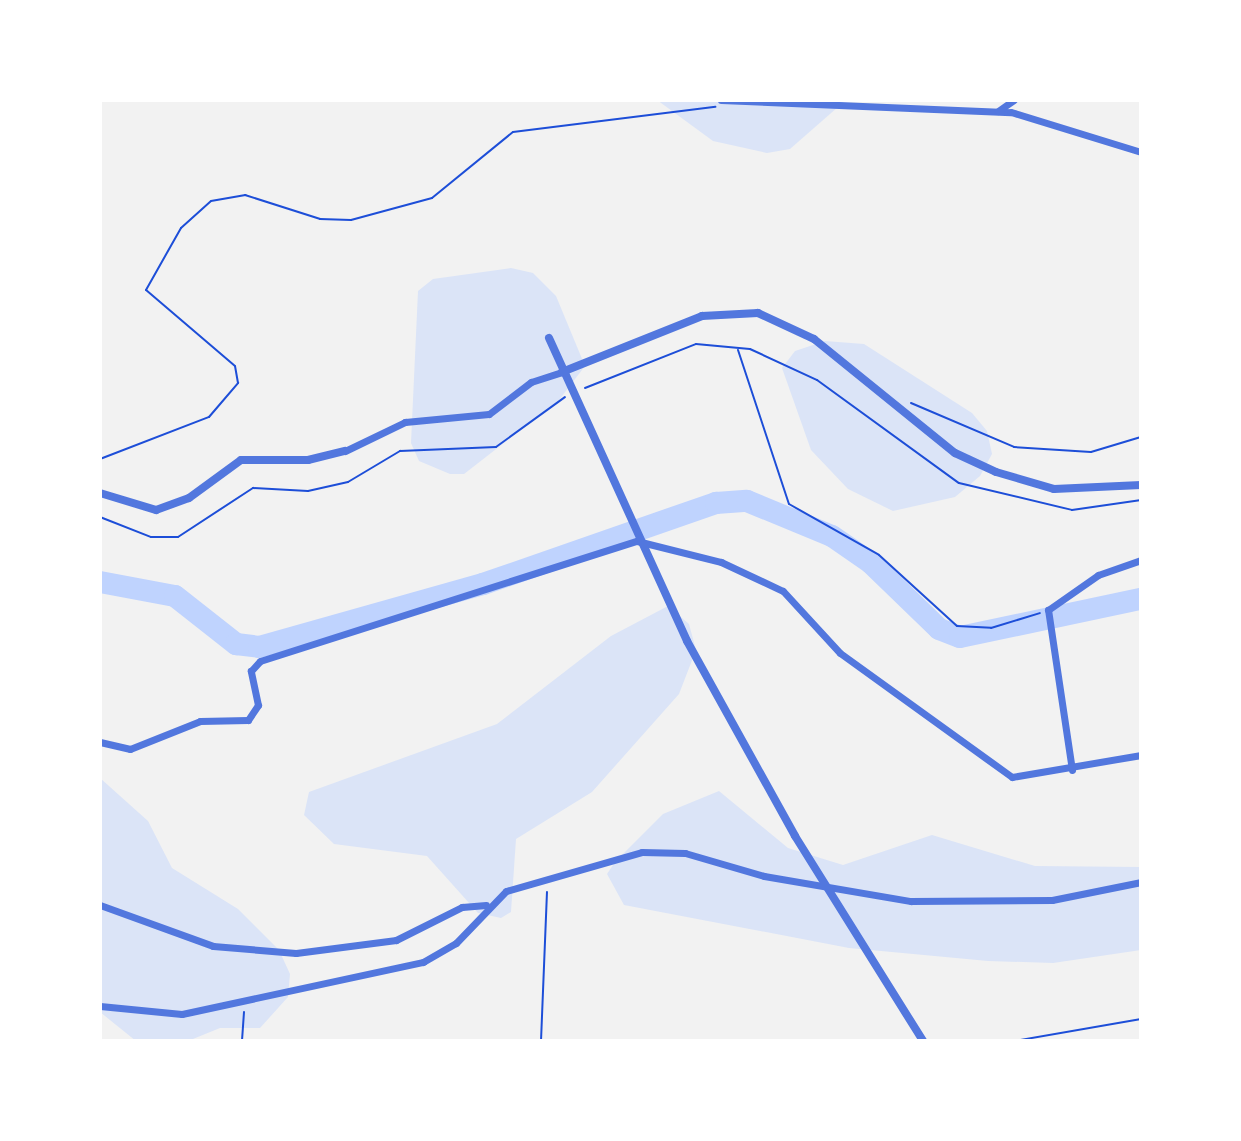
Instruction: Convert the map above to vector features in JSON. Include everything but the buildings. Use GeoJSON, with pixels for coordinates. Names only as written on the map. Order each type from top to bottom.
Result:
{"type":"FeatureCollection","features":[{"type":"Feature","properties":{"kind":"street"},"geometry":{"type":"LineString","coordinates":[[996,112],[1014,100]]}},
{"type":"Feature","properties":{"kind":"street"},"geometry":{"type":"LineString","coordinates":[[724,101],[996,112],[1043,117],[1141,152]]}},
{"type":"Feature","properties":{"kind":"street"},"geometry":{"type":"LineString","coordinates":[[100,493],[164,509],[241,460],[308,460],[345,451],[405,422],[489,414],[531,382],[702,316],[758,313],[814,339],[955,453],[1025,482],[1095,491],[1141,485]]}},
{"type":"Feature","properties":{"kind":"street"},"geometry":{"type":"LineString","coordinates":[[549,338],[567,384],[687,641],[826,888],[923,1041]]}},
{"type":"Feature","properties":{"kind":"street"},"geometry":{"type":"LineString","coordinates":[[100,742],[130,749],[200,721],[248,720],[258,705],[251,671],[260,661],[637,541],[721,562],[783,591],[840,653],[996,770],[1030,778],[1141,755]]}},
{"type":"Feature","properties":{"kind":"street"},"geometry":{"type":"LineString","coordinates":[[1072,770],[1048,611],[1098,575],[1141,560]]}},
{"type":"Feature","properties":{"kind":"street"},"geometry":{"type":"LineString","coordinates":[[100,1006],[182,1014],[245,1003],[439,955],[486,905],[547,875],[642,852],[685,853],[826,888],[998,903],[1141,882]]}},
{"type":"Feature","properties":{"kind":"street"},"geometry":{"type":"LineString","coordinates":[[100,905],[213,946],[296,953],[396,940],[462,907],[486,905]]}},
{"type":"Feature","properties":{"kind":"path"},"geometry":{"type":"LineString","coordinates":[[100,459],[209,417],[238,383],[235,366],[146,290],[181,228],[211,201],[245,195],[320,219],[351,220],[432,198],[513,132],[680,116],[724,101]]}},
{"type":"Feature","properties":{"kind":"path"},"geometry":{"type":"LineString","coordinates":[[100,517],[151,537],[178,537],[253,488],[308,491],[348,482],[400,451],[496,447],[554,402],[678,348],[738,349],[768,354],[817,380],[878,431],[959,483],[1072,510],[1141,500]]}},
{"type":"Feature","properties":{"kind":"path"},"geometry":{"type":"LineString","coordinates":[[738,349],[789,504],[822,517],[879,555],[957,626],[991,628],[1048,611]]}},
{"type":"Feature","properties":{"kind":"path"},"geometry":{"type":"LineString","coordinates":[[899,408],[913,403],[990,442],[1044,451],[1091,452],[1141,437]]}},
{"type":"Feature","properties":{"kind":"path"},"geometry":{"type":"LineString","coordinates":[[541,1041],[547,875]]}},
{"type":"Feature","properties":{"kind":"path"},"geometry":{"type":"LineString","coordinates":[[245,1003],[242,1040],[377,1041]]}},
{"type":"Feature","properties":{"kind":"path"},"geometry":{"type":"LineString","coordinates":[[1015,1041],[1141,1019]]}},
{"type":"Feature","properties":{"kind":"shaded area"},"geometry":{"type":"Polygon","coordinates":[[[657,100],[846,100],[790,149],[767,153],[713,141],[657,100]]]}},
{"type":"Feature","properties":{"kind":"shaded area"},"geometry":{"type":"Polygon","coordinates":[[[511,268],[533,273],[556,296],[585,366],[559,400],[464,474],[450,474],[419,461],[411,443],[418,291],[433,279],[511,268]]]}},
{"type":"Feature","properties":{"kind":"shaded area"},"geometry":{"type":"Polygon","coordinates":[[[825,341],[864,344],[972,413],[987,431],[992,454],[980,476],[955,497],[893,511],[848,489],[811,450],[782,368],[795,351],[825,341]]]}},
{"type":"Feature","properties":{"kind":"shaded area"},"geometry":{"type":"Polygon","coordinates":[[[668,606],[689,624],[696,650],[679,694],[592,792],[516,839],[511,912],[501,918],[478,913],[427,856],[334,844],[304,815],[309,792],[497,724],[611,636],[668,606]]]}},
{"type":"Feature","properties":{"kind":"shaded area"},"geometry":{"type":"Polygon","coordinates":[[[100,778],[148,821],[172,868],[238,909],[279,950],[290,974],[288,997],[260,1028],[220,1028],[188,1041],[136,1041],[100,1012],[100,778]]]}},
{"type":"Feature","properties":{"kind":"shaded area"},"geometry":{"type":"Polygon","coordinates":[[[719,791],[788,848],[843,865],[932,835],[1035,866],[1141,867],[1141,950],[1053,963],[988,961],[849,948],[624,905],[607,874],[615,862],[663,814],[719,791]]]}},
{"type":"Feature","properties":{"kind":"waterway"},"geometry":{"type":"LineString","coordinates":[[100,582],[175,596],[236,644],[259,647],[483,584],[716,503],[747,501],[832,536],[871,563],[939,629],[960,637],[1141,599]]}}]}
